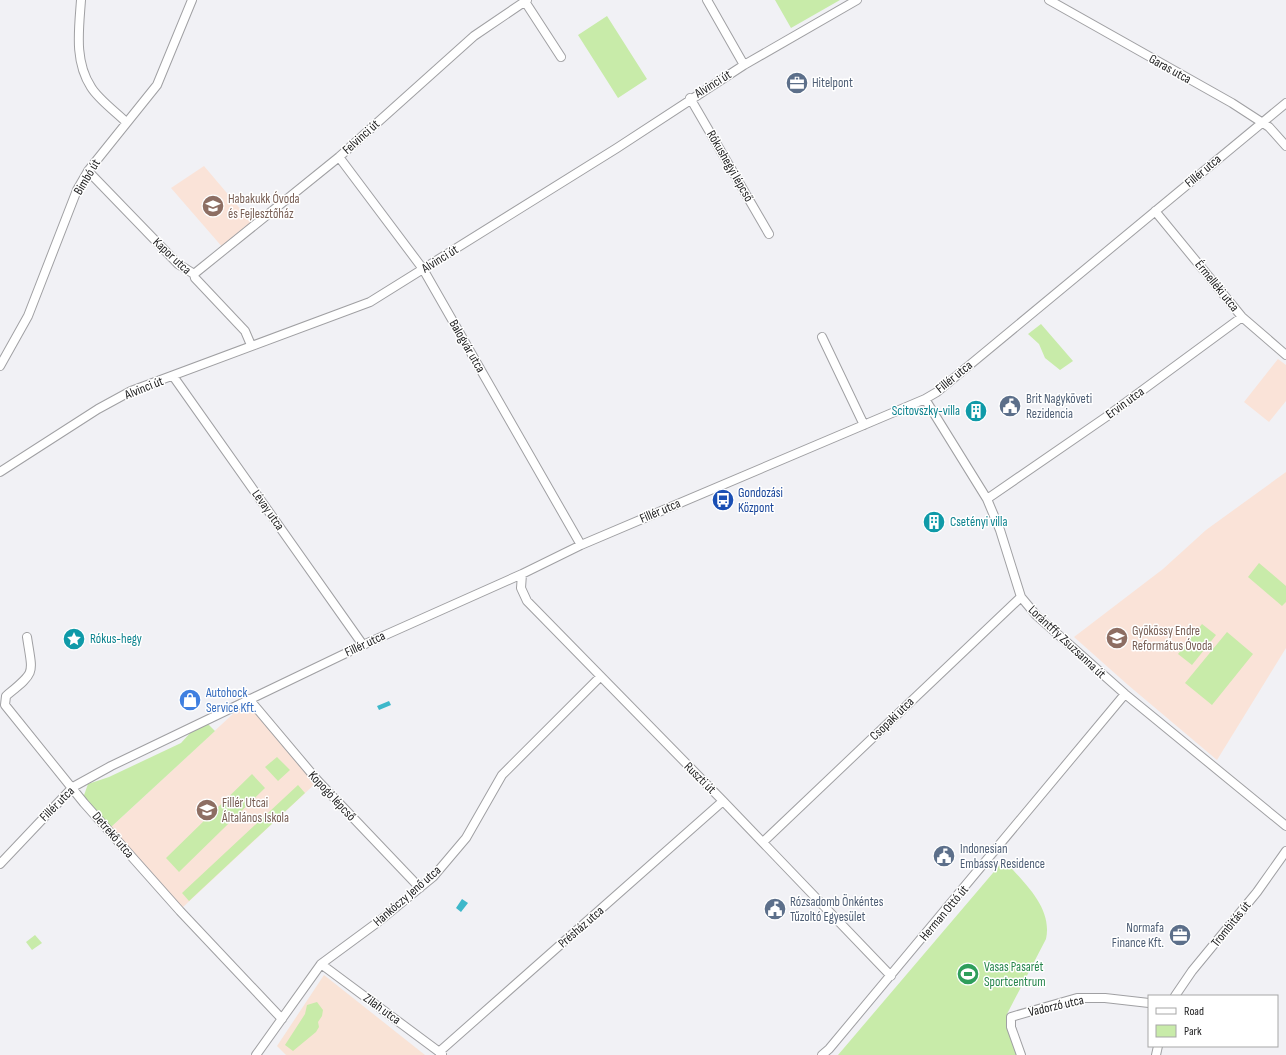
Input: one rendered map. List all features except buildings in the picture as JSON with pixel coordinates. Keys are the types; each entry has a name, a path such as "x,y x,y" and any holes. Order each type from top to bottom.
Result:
{"street":[{"path":"81,0 78,37 81,66 91,88 126,122"},
{"name":"Bimbó út","path":"0,366 28,316 77,190 88,171 157,85 192,0"},
{"path":"526,0 561,57"},
{"name":"Felvinci út","path":"194,274 338,157 474,36 526,0"},
{"path":"707,0 744,65"},
{"name":"Alvinci út","path":"0,472 98,409 131,392 251,345 370,302 617,148 690,98 856,0"},
{"name":"Garas utca","path":"1049,0 1262,122 1286,146"},
{"name":"Rókushegyi lépcső","path":"690,98 769,234"},
{"name":"Fillér utca","path":"0,864 73,787 249,699 363,645 522,574 581,545 925,399 937,392 1286,103"},
{"name":"Balogvár utca","path":"338,157 423,269 581,545"},
{"name":"Kapor utca","path":"88,171 178,264 194,274 195,278 245,331 251,345"},
{"name":"Érmelléki utca","path":"1155,211 1242,317 1286,355"},
{"name":"Ervin utca","path":"987,499 1106,417 1242,317"},
{"path":"822,337 864,425"},
{"name":"Lévay utca","path":"173,376 363,645"},
{"name":"Lorántffy Zsuzsanna út","path":"925,399 987,499 1000,530 1021,597 1036,615 1125,694 1286,826"},
{"name":"Ruszti út","path":"522,574 521,588 527,601 763,842 891,976"},
{"name":"Csopaki utca","path":"763,842 1021,597"},
{"name":"Detrekő utca","path":"27,637 32,670 29,677 6,696 5,705 73,787 84,803 180,911 282,1019"},
{"name":"Hankóczy Jenő utca","path":"256,1055 321,964 433,877 466,838 502,775 600,677"},
{"name":"Herman Ottó út","path":"822,1055 830,1049 1125,694"},
{"name":"Kopogó lépcső","path":"249,699 318,781 420,888"},
{"name":"Présház utca","path":"441,1053 723,801"},
{"name":"Trombitás út","path":"1176,995 1192,971 1256,892 1286,851"},
{"name":"Zilah utca","path":"321,964 441,1053"},
{"name":"Vadorzó utca","path":"1021,1055 1011,1027 1012,1017 1077,998 1105,998 1148,1003"}],"shaded area":[{"name":"Habakukk Óvoda és Fejlesztőház","path":"204,166 254,225 224,249 171,188"},
{"path":"1278,359 1286,365 1286,401 1269,422 1244,402"},
{"path":"1286,472 1286,648 1217,760 1074,637 1163,569 1206,530"},
{"name":"Fillér Utcai Általános Iskola","path":"249,699 318,781 182,908 110,828"},
{"path":"324,975 425,1055 286,1055 277,1046"}],"green space":[{"path":"775,0 840,0 791,28"},
{"path":"607,16 647,79 618,98 578,35"},
{"path":"1041,324 1073,361 1060,370 1045,358 1039,344 1028,334"},
{"path":"1259,563 1286,586 1286,602 1282,606 1248,577"},
{"path":"1202,624 1216,635 1192,665 1178,654"},
{"path":"1227,632 1253,654 1212,705 1185,683"},
{"path":"206,722 215,731 110,828 83,798 88,784 109,777 181,743 192,731"},
{"path":"277,757 290,770 278,781 265,767"},
{"path":"252,774 265,788 179,872 166,858"},
{"path":"298,785 305,793 189,901 182,893"},
{"name":"Vasas Pasarét Sportcentrum","path":"1004,860 1035,896 1045,916 1047,927 1046,939 1007,1014 1007,1030 1011,1033 1018,1055 838,1055"},
{"path":"35,935 42,943 32,950 26,942"},
{"path":"317,1002 323,1010 322,1016 318,1022 319,1027 316,1032 293,1051 285,1045 305,1014 307,1005"}],"water":[{"path":"389,701 391,705 379,710 377,706"},
{"path":"462,899 468,903 461,912 456,908"}],"place":[{"name":"Hitelpont","path":"797,83"},
{"name":"Habakukk Óvoda és Fejlesztőház","path":"213,206"},
{"name":"Brit Nagyköveti Rezidencia","path":"1010,406"},
{"name":"Scitovszky-villa","path":"976,411"},
{"name":"Gondozási Központ","path":"723,500"},
{"name":"Csetényi villa","path":"934,522"},
{"name":"Gyökössy Endre Református Óvoda","path":"1117,638"},
{"name":"Rókus-hegy","path":"74,639"},
{"name":"Autohock Service Kft.","path":"190,700"},
{"name":"Fillér Utcai Általános Iskola","path":"207,810"},
{"name":"Indonesian Embassy Residence","path":"944,856"},
{"name":"Rózsadomb Önkéntes Tűzoltó Egyesület","path":"775,909"},
{"name":"Normafa Finance Kft.","path":"1180,935"},
{"name":"Vasas Pasarét Sportcentrum","path":"968,974"}]}
